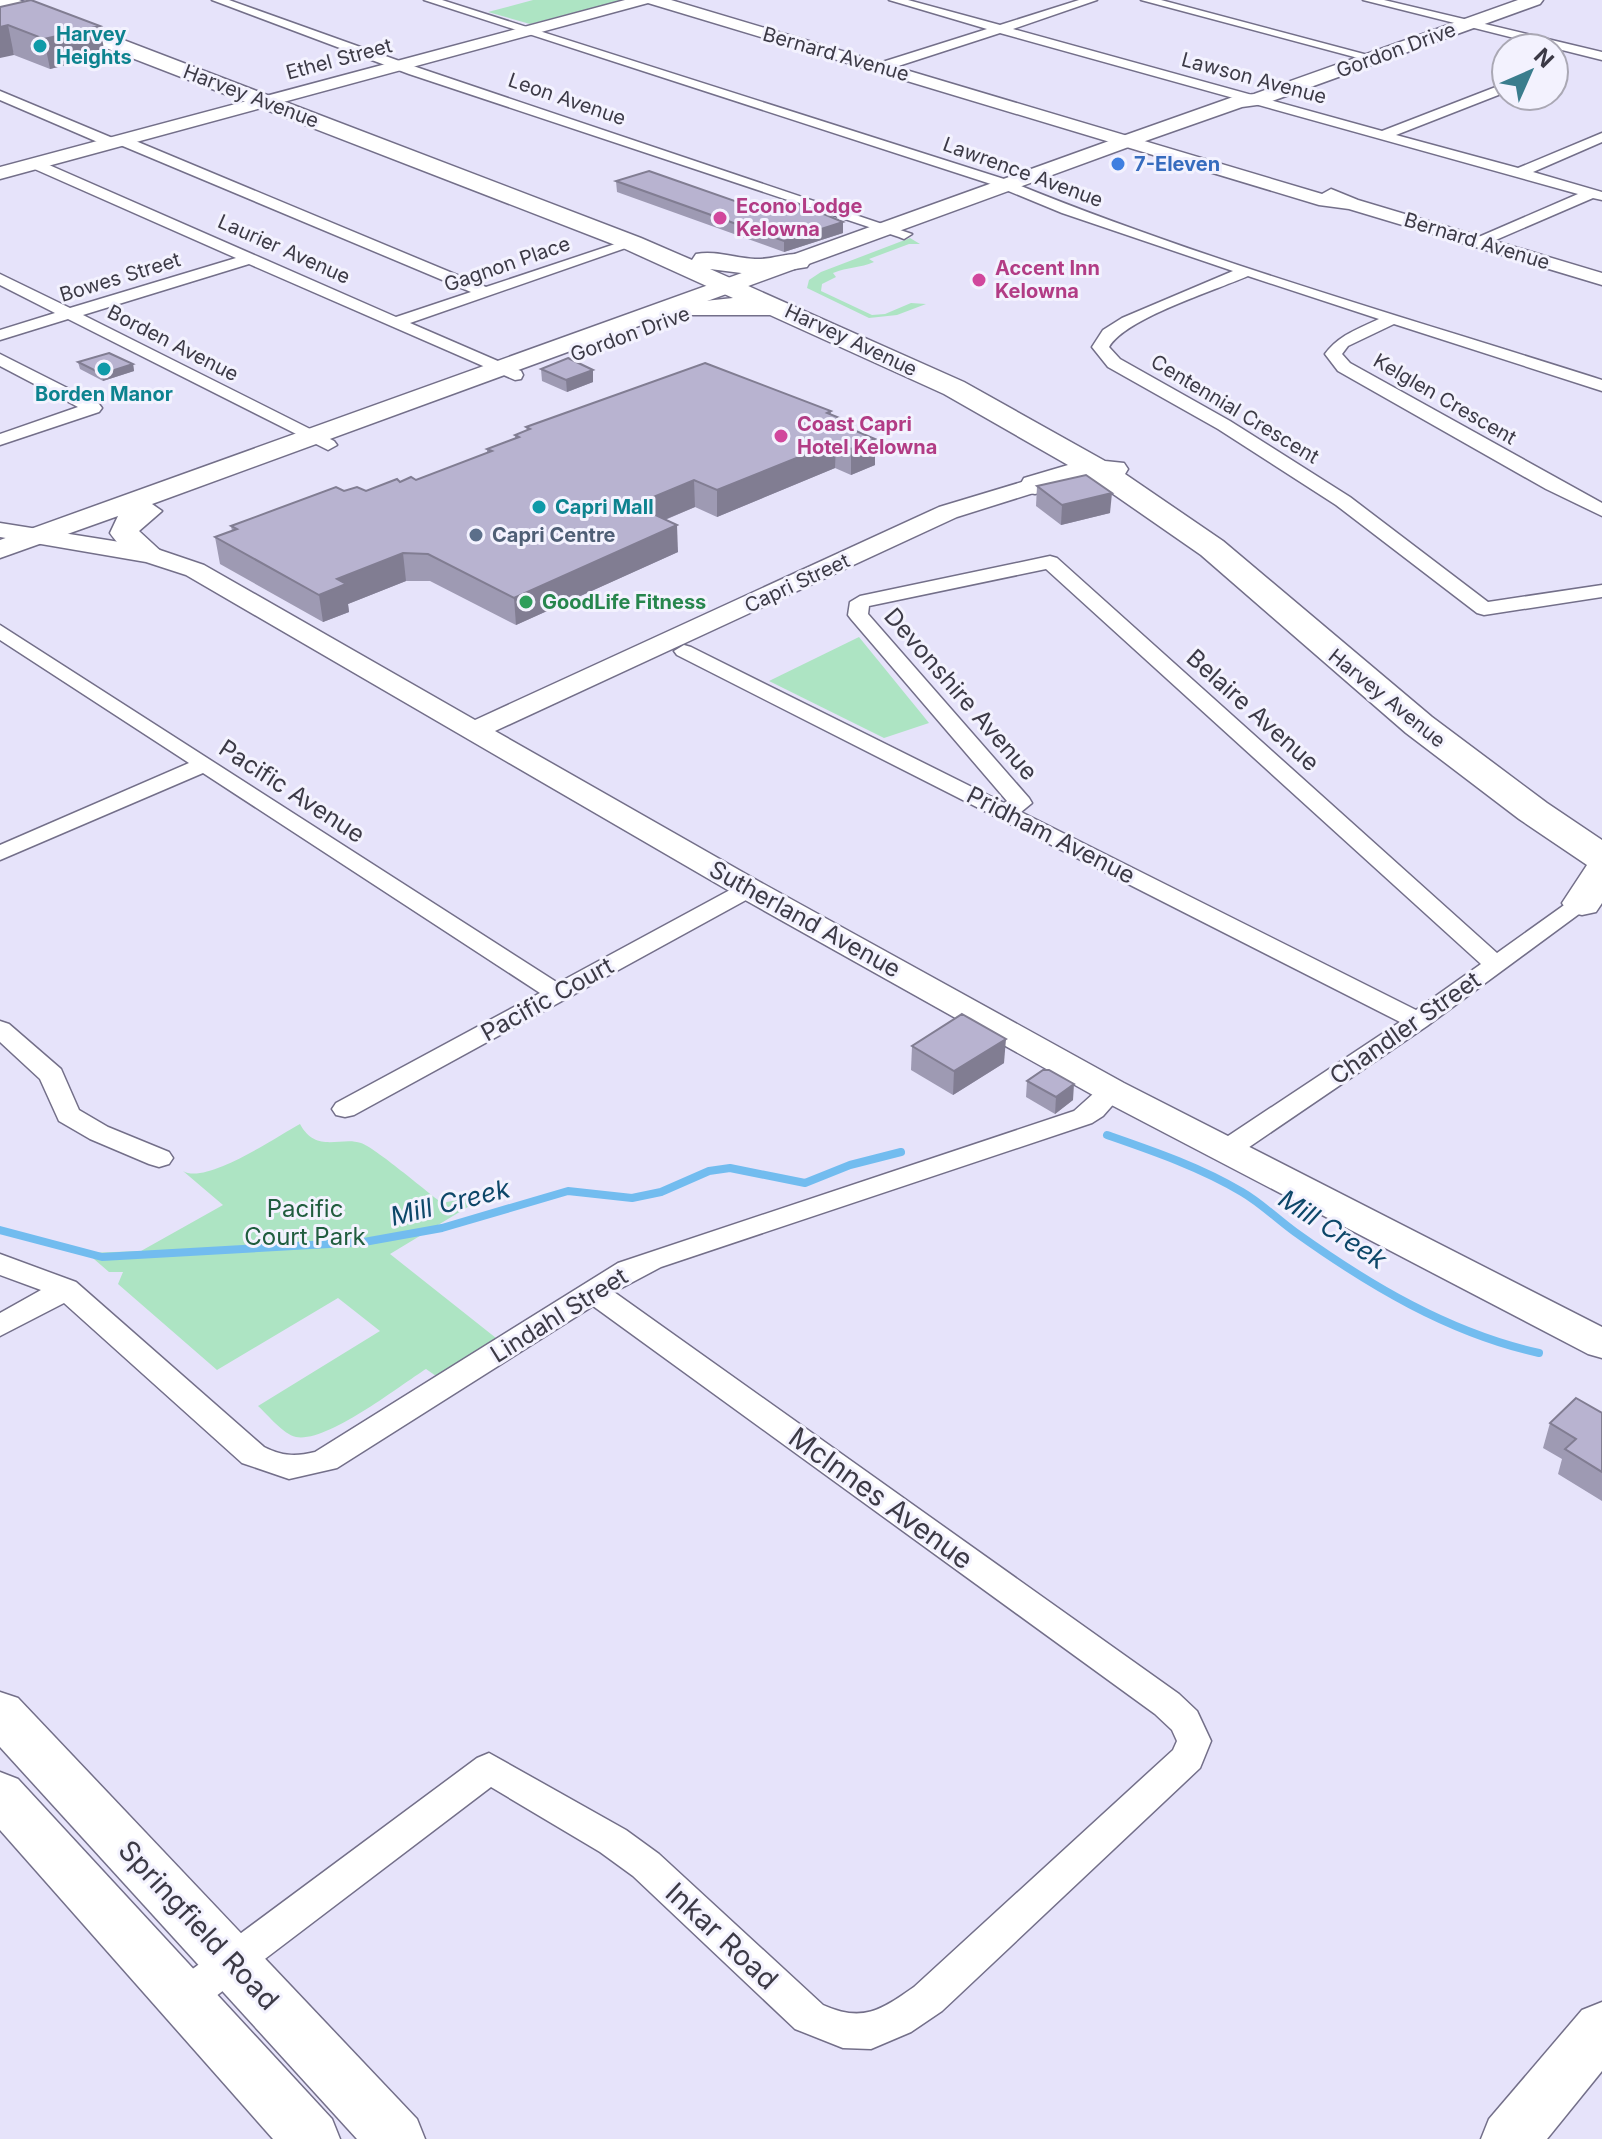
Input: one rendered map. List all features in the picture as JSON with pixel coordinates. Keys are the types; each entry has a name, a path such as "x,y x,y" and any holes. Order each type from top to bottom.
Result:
{"highway":[{"name":"Harvey Avenue","path":"1,0 567,202 747,285 805,288 1028,408 1138,486 1273,573 1479,745 1602,829"},
{"name":"Harvey Avenue","path":"30,0 632,243 694,262"},
{"path":"694,262 757,267 805,288 758,306 689,306 698,288 694,262"},
{"name":"Harvey Avenue","path":"805,288 954,388 1097,469 1138,486 1419,725 1533,811 1602,857"},
{"path":"1035,485 1056,466 1053,443"},
{"path":"1035,485 1097,469"},
{"path":"1035,485 1138,486"}],"main road":[{"name":"Gordon Drive","path":"0,550 320,441 747,285 805,288 896,232 1141,142 1253,106 1257,100 1534,0"},
{"name":"Gordon Drive","path":"0,565 148,511 320,441"},
{"path":"148,511 128,522 124,533 151,555"},
{"name":"Springfield Road","path":"0,1713 396,2139"},
{"path":"0,1794 311,2139"},
{"path":"1510,2139 1602,2028"}],"street":[{"name":"Leon Avenue","path":"218,0 401,66 896,232"},
{"name":"Lawrence Avenue","path":"430,0 1014,188 1067,210 1247,271 1602,386"},
{"name":"Ethel Street","path":"0,173 643,0"},
{"name":"Bernard Avenue","path":"654,0 1141,142 1326,201 1351,204 1602,279"},
{"name":"Lawson Avenue","path":"895,0 1597,194"},
{"path":"881,67 1091,0"},
{"path":"1147,0 1373,58"},
{"path":"1369,0 1602,56"},
{"path":"1383,135 1490,93"},
{"path":"0,95 484,292"},
{"path":"1519,173 1602,137"},
{"name":"Laurier Avenue","path":"35,164 508,372"},
{"path":"1479,242 1597,194"},
{"name":"Gagnon Place","path":"394,323 632,243"},
{"name":"Bowes Street","path":"0,335 252,258"},
{"name":"Centennial Crescent","path":"1247,271 1128,321 1109,333 1100,347 1114,363 1224,425 1343,501 1484,609 1602,591"},
{"name":"Borden Avenue","path":"0,279 320,441"},
{"name":"Kelglen Crescent","path":"1394,318 1342,343 1333,354 1344,367 1602,510"},
{"path":"0,359 93,408 0,440"},
{"name":"Capri Street","path":"475,730 948,512 1035,485"},
{"name":"Sutherland Avenue","path":"0,530 151,555 195,570 749,889 1112,1091 1602,1344"},
{"name":"Belaire Avenue","path":"951,582 1050,562 1496,965"},
{"name":"Devonshire Avenue","path":"951,582 860,602 858,615 1021,803 1006,811"},
{"name":"Pacific Avenue","path":"0,631 557,993"},
{"name":"Pridham Avenue","path":"684,651 1418,1021"},
{"path":"1,853 203,765"},
{"name":"Pacific Court","path":"345,1109 749,889"},
{"name":"Chandler Street","path":"1226,1150 1418,1021 1595,891"},
{"path":"0,1029 52,1075 68,1115 99,1133 159,1158"},
{"name":"Lindahl Street","path":"66,1289 253,1455 277,1468 300,1469 326,1460 628,1270 1083,1117 1112,1091"},
{"path":"0,1264 66,1289"},
{"path":"0,1326 66,1289"},
{"name":"McInnes Avenue","path":"595,1293 1167,1704"},
{"name":"Inkar Road","path":"185,1997 489,1768 602,1834 646,1865 809,2017 834,2030 861,2035 886,2027 928,1999 1188,1758 1194,1741 1185,1721 1167,1704"}],"green space":[{"path":"533,0 622,0 530,24 488,12"},
{"path":"910,238 920,244 909,244 869,259 874,262 833,273 836,277 822,284 821,291 872,315 885,314 911,303 926,304 897,315 869,318 807,288 809,280 821,272"},
{"path":"859,637 929,723 884,738 769,681"},
{"name":"Pacific Court Park","path":"300,1124 313,1139 353,1141 368,1146 442,1203 491,1193 390,1254 496,1338 436,1376 426,1369 344,1423 309,1436 296,1437 281,1428 258,1406 380,1331 338,1298 217,1370 118,1284 123,1272 109,1272 87,1253 141,1251 223,1205 183,1171 194,1174 224,1166"}],"building":[{"path":"31,0 100,26 44,39 8,25 0,27 0,7"},
{"path":"649,171 769,213 797,203 843,222 784,241 616,181"},
{"path":"109,353 133,364 102,374 78,362"},
{"path":"568,358 593,370 566,380 541,369"},
{"name":"Capri Mall","path":"705,363 831,411 827,413 842,419 839,421 848,425 844,426 875,439 851,449 836,442 717,490 694,480 634,505 677,525 514,598 428,554 403,553 337,579 346,584 319,595 215,537 237,529 231,526 336,487 344,491 357,487 366,491 397,479 400,482 411,477 416,480 492,451 487,449 519,437 515,435 530,429 526,427"},
{"path":"1086,475 1112,493 1062,505 1037,486"},
{"path":"962,1014 1006,1039 954,1071 912,1046"},
{"path":"1043,1070 1049,1070 1074,1084 1056,1097 1027,1081"},
{"path":"1576,1398 1602,1413 1602,1472 1565,1449 1576,1439 1550,1423"}],"waterway":[{"name":"Mill Creek","path":"1107,1135 1176,1160 1226,1183 1256,1201 1323,1252 1411,1305 1473,1333 1539,1353"},
{"name":"Mill Creek","path":"0,1230 102,1257 364,1242 442,1228 568,1191 632,1198 661,1192 709,1171 730,1168 805,1183 850,1165 901,1152"}],"place":[{"name":"Harvey Heights","path":"40,46"},
{"name":"7-Eleven","path":"1118,164"},
{"name":"Econo Lodge Kelowna","path":"720,218"},
{"name":"Accent Inn Kelowna","path":"979,280"},
{"name":"Borden Manor","path":"104,369"},
{"name":"Coast Capri Hotel Kelowna","path":"781,436"},
{"name":"Capri Mall","path":"539,507"},
{"name":"Capri Centre","path":"476,535"},
{"name":"GoodLife Fitness","path":"526,602"}]}
